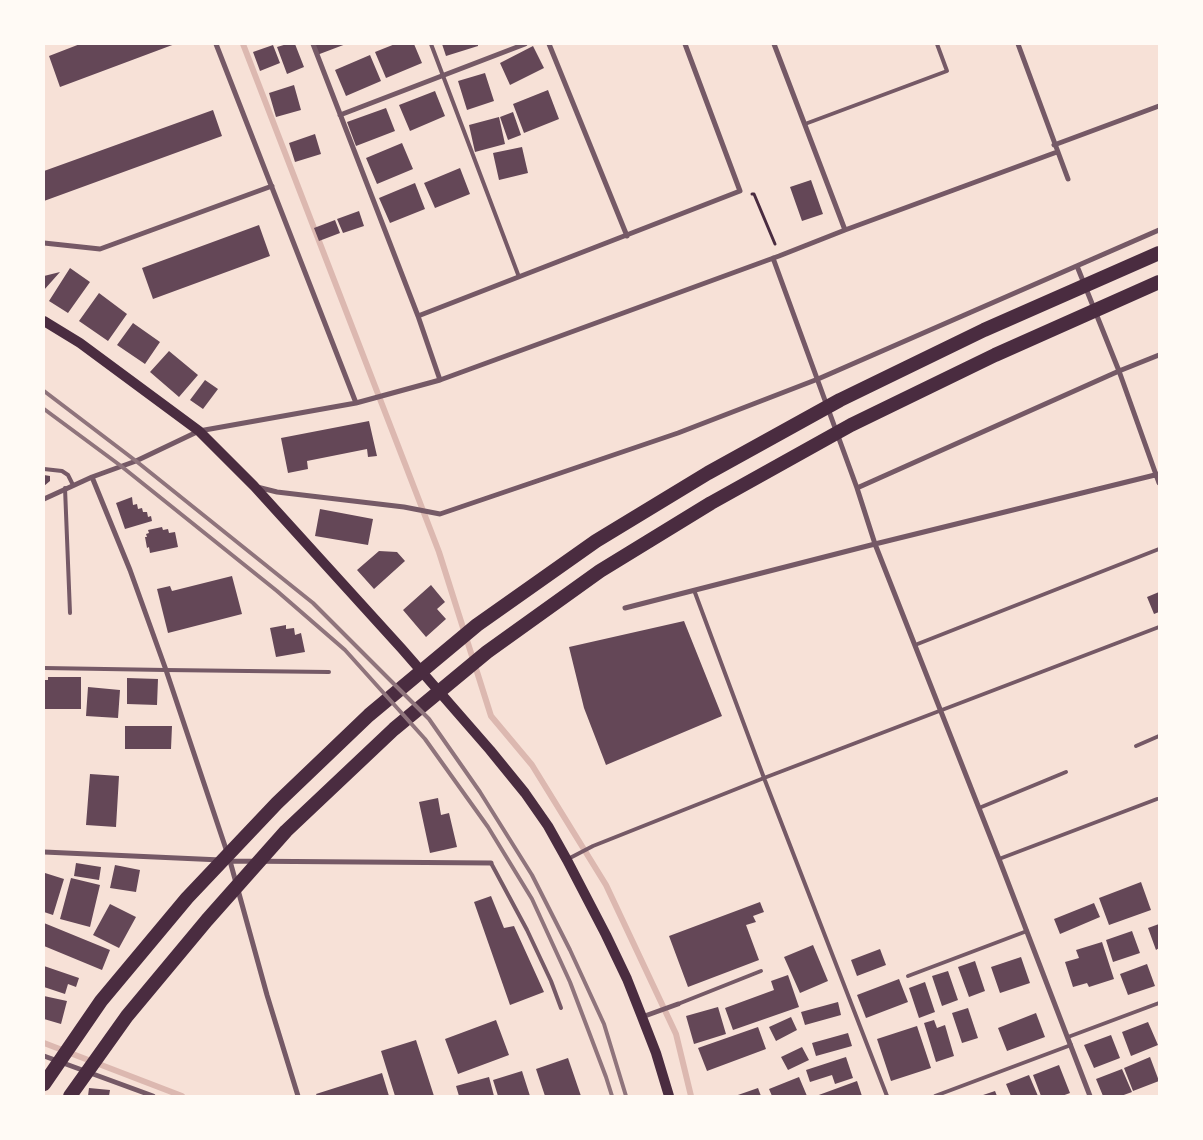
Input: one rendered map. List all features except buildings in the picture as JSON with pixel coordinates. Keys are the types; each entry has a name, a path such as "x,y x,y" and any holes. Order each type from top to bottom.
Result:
{"highway":[{"path":"44,1084 101,1001 187,898 277,803 369,715 477,625 596,541 708,473 840,400 984,330 1159,253"},
{"path":"70,1096 126,1016 206,920 286,831 394,729 487,652 600,570 711,502 851,425 995,355 1159,282"}],"main road":[{"path":"44,321 80,343 199,431 254,486 402,649 525,793 548,826 567,860 627,979 656,1053 669,1096"}],"street":[{"path":"216,44 356,403"},
{"path":"312,44 418,316 440,380"},
{"path":"340,115 525,44"},
{"path":"549,44 627,236"},
{"path":"418,316 740,191 684,44"},
{"path":"774,44 845,230"},
{"path":"1018,44 1068,179"},
{"path":"1054,145 1159,106"},
{"path":"44,499 92,476 136,461 199,431 356,403 440,380 1057,152"},
{"path":"44,243 100,249 272,186"},
{"path":"254,486 277,492 404,507 440,514 678,433 818,379 1159,230"},
{"path":"773,258 858,488 876,544 1090,1096"},
{"path":"1077,266 1158,474 1159,483"},
{"path":"858,488 1119,371 1159,355"},
{"path":"625,608 1158,474"},
{"path":"92,476 130,570 166,670 230,861 267,995 298,1096"},
{"path":"44,852 230,861 492,863"},
{"path":"642,1017 678,1004"},
{"path":"44,1056 152,1096"}],"lane":[{"path":"431,44 519,277"},
{"path":"805,124 947,71 936,44"},
{"path":"44,468 62,470 68,475 73,485"},
{"path":"65,488 70,613"},
{"path":"915,645 1159,549"},
{"path":"694,590 764,778 887,1096"},
{"path":"567,860 594,846 764,778 1159,627"},
{"path":"44,668 329,672"},
{"path":"1136,746 1159,736"},
{"path":"979,808 1066,772"},
{"path":"999,859 1157,799"},
{"path":"492,863 527,930 551,981 561,1008"},
{"path":"908,976 1027,932"},
{"path":"678,1004 761,971"},
{"path":"1068,1037 1159,1002"},
{"path":"935,1096 1071,1045"}],"path":[{"path":"740,191 745,195 754,194 779,256"}],"waterway":[{"path":"243,44 439,552 491,716 532,765 606,885 676,1034 691,1096"},
{"path":"44,1043 182,1096"}],"railway":[{"path":"44,391 136,461 313,603 429,719 480,792 532,875 570,950 604,1024 626,1096"},
{"path":"44,409 121,466 277,591 345,650 425,739 488,827 532,899 570,982 612,1096"}]}
